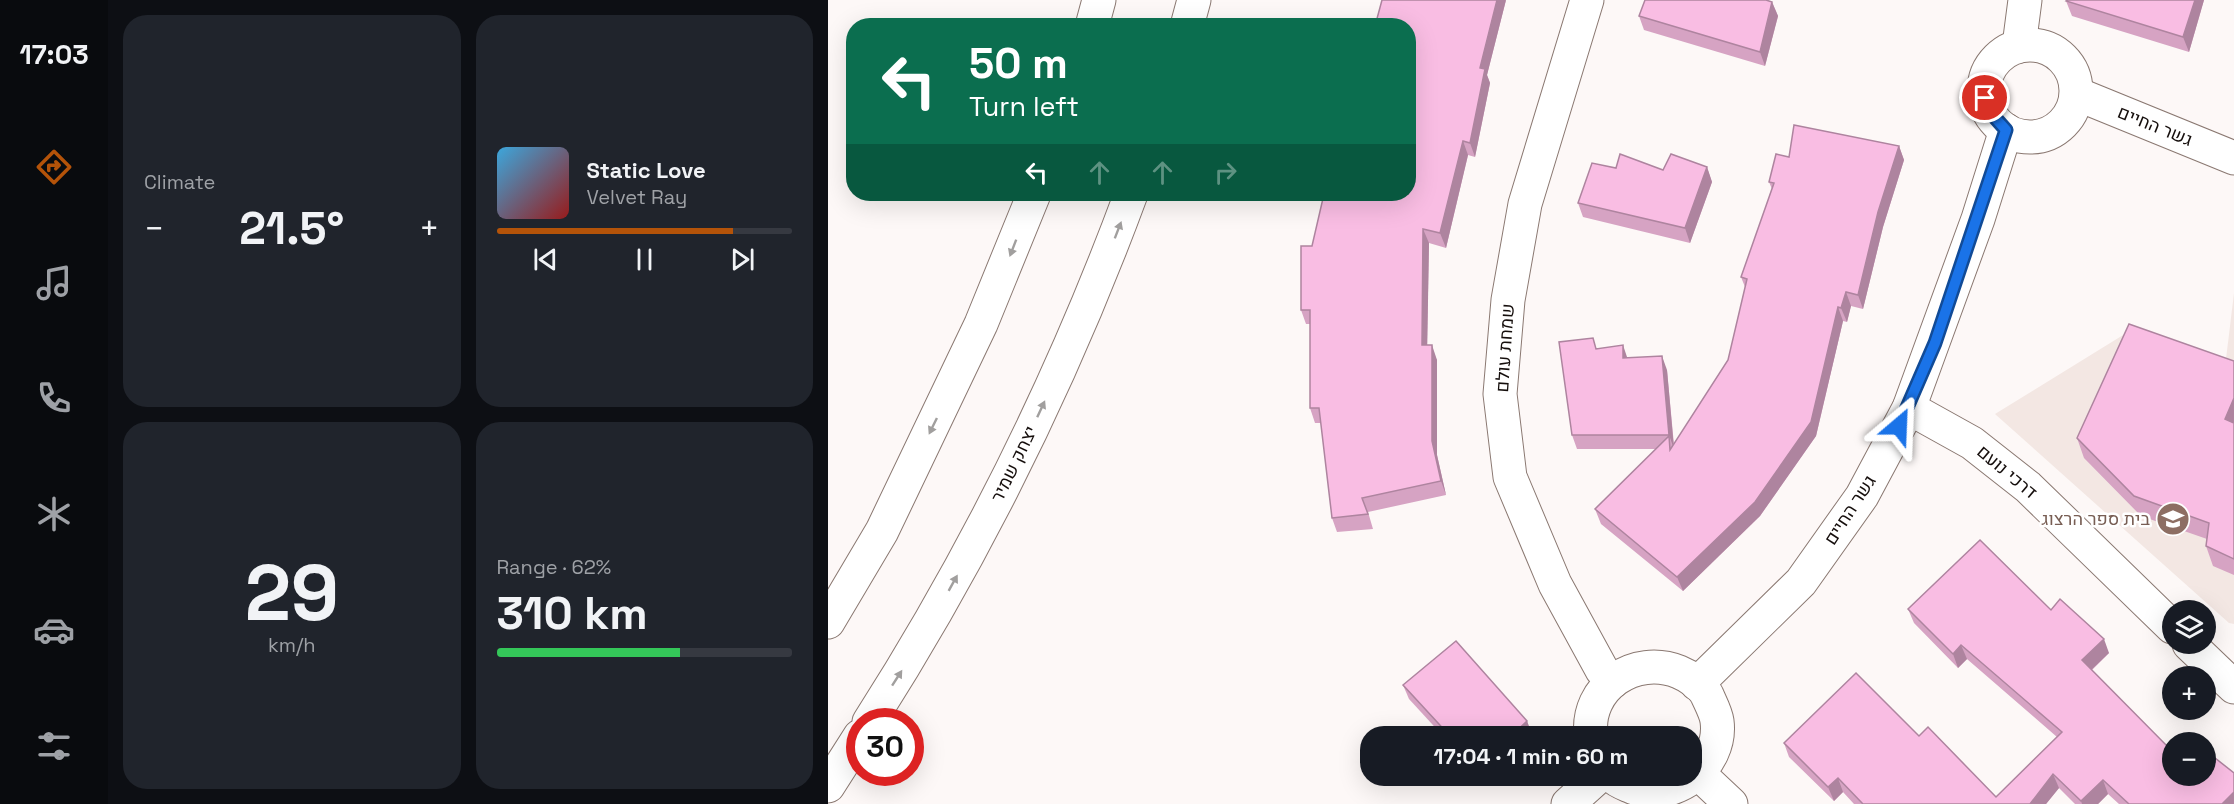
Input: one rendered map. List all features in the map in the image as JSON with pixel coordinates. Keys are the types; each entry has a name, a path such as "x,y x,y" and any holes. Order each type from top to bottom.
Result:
{"street":[{"path":"1094,18 1099,0"},
{"path":"1189,18 1194,0"},
{"name":"שמחת עולם","path":"1587,0 1525,204 1508,300 1500,394 1510,477 1555,585 1602,670 1612,682"},
{"path":"2019,46 2025,0"},
{"path":"2019,46 2046,47 2056,52 2073,73 2076,94 2071,113 2062,125 2046,135 2025,137 2006,130 1990,112 1985,98 1985,82 1993,64 2009,50 2019,46"},
{"name":"גשר החיים","path":"2076,94 2234,158"},
{"name":"גשר החיים","path":"1697,684 1801,582 1862,496 1909,408 1978,219 2006,130"},
{"path":"828,622 882,531 981,324 1031,201"},
{"name":"יצחק שמיר","path":"878,708 925,634 996,501 1064,360 1128,201"},
{"name":"דרכי נועם","path":"1909,408 1972,443 2028,487 2162,617"},
{"path":"2199,654 2234,687"},
{"path":"1590,726 1598,699 1612,682 1642,666 1666,666 1688,676 1706,692 1717,721 1713,752 1702,767"},
{"path":"828,786 846,758"},
{"path":"1702,777 1731,804"},
{"path":"1568,804 1588,786"},
{"path":"1630,786 1642,791 1674,789 1678,786"}],"shaded area":[{"name":"בית ספר הרצוג","path":"2234,293 2234,624 2229,623 2216,611 2216,600 2203,600 1995,414 2128,332 2226,359"}],"building":[{"path":"1382,0 1497,0 1480,68 1485,69 1470,143 1463,141 1440,233 1423,229 1422,345 1432,345 1432,441 1441,481 1362,498 1368,514 1332,518 1319,408 1310,408 1310,310 1301,310 1301,246 1312,246 1322,201 1416,201 1416,18 1377,18"},
{"path":"1645,0 1766,0 1772,2 1760,52 1639,16"},
{"path":"2067,0 2195,0 2183,37"},
{"path":"1794,125 1899,146 1878,212 1858,295 1846,292 1841,308 1838,307 1811,422 1755,502 1677,577 1595,509 1669,436 1670,450 1728,360 1747,279 1741,277 1774,183 1769,182 1776,154 1789,157"},
{"path":"1620,154 1663,170 1671,154 1707,167 1685,228 1578,203 1592,163 1616,168"},
{"path":"2129,324 2234,361 2234,398 2225,419 2234,423 2234,559 2206,546 2209,523 2134,496 2077,438"},
{"path":"1593,338 1596,349 1623,345 1623,358 1662,356 1669,435 1572,435 1559,342"},
{"path":"1980,540 2051,610 2060,599 2104,639 2082,660 2162,741 2162,786 2216,786 2216,759 2234,773 2234,792 2222,804 2129,804 2103,780 2081,801 2053,774 2030,804 1863,804 1838,778 1828,787 1784,743 1856,673 1919,736 1928,727 1996,797 2062,732 1961,645 1953,654 1908,609"},
{"path":"1456,641 1527,721 1522,726 1441,726 1403,685"}],"place":[{"name":"בית ספר הרצוג","path":"2173,519"}],"route":[{"path":"1899,426 1909,408 1935,343 2006,130 2000,126 1990,112 1985,98"}]}
